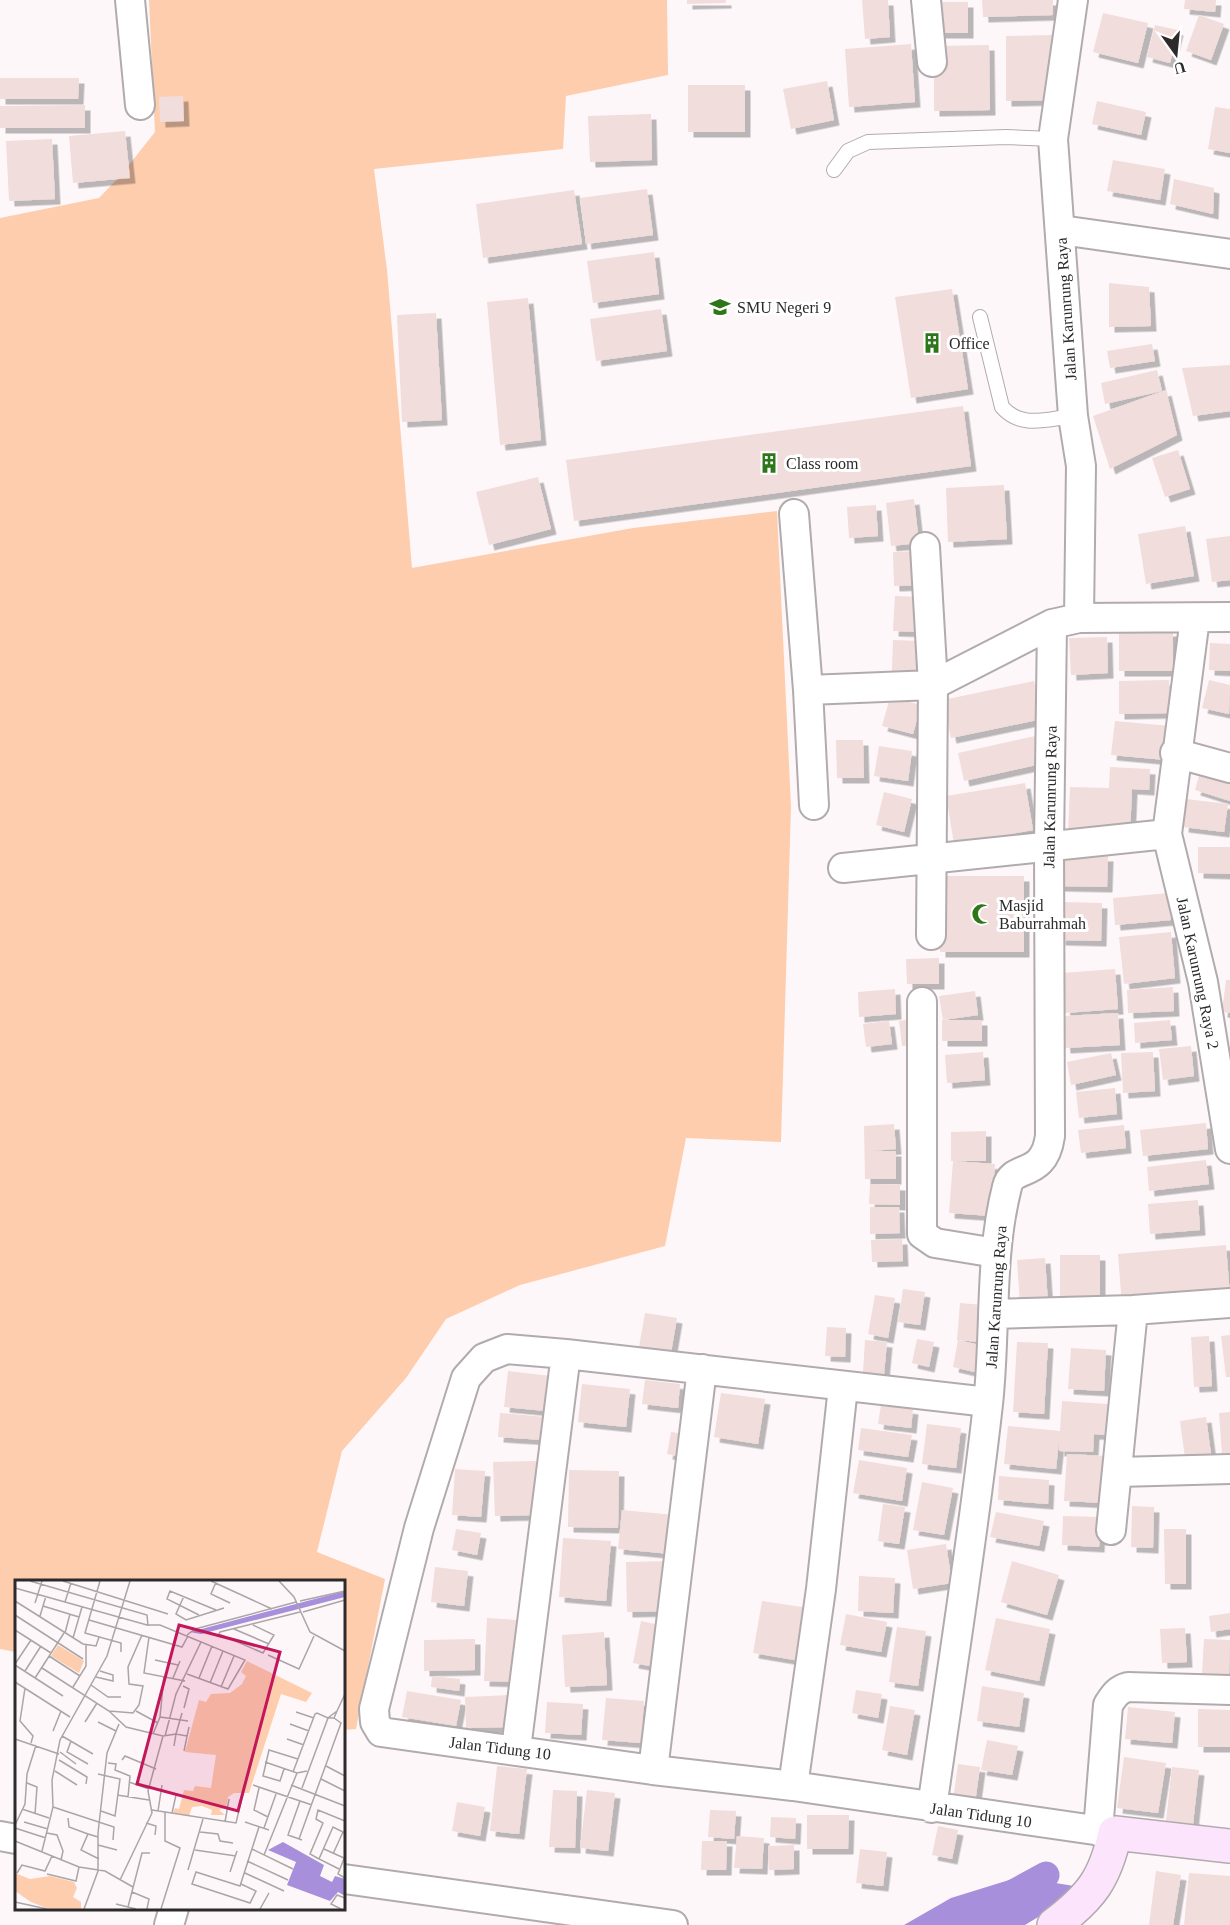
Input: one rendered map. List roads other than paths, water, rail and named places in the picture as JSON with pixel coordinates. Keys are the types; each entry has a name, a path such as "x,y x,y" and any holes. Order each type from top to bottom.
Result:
{"street":[{"path":"130,0 140,105"},
{"path":"926,0 932,62"},
{"name":"Jalan Karunrung Raya","path":"932,1808 988,1402 996,1253 1007,1184 1020,1172 1040,1163 1048,1153 1050,1136 1049,845 1066,621 1081,466 1073,416 1053,140 1073,0"},
{"path":"1061,230 1230,254"},
{"path":"794,514 808,690 814,804"},
{"path":"925,547 933,686 931,935"},
{"path":"808,690 933,686 1066,621 1230,617"},
{"name":"Jalan Karunrung Raya 2","path":"1195,618 1175,753 1167,834 1203,982 1230,1149"},
{"path":"1175,753 1230,768"},
{"path":"843,868 1167,834"},
{"path":"922,1002 922,1234 935,1243 996,1253"},
{"path":"994,1314 1133,1310 1230,1303"},
{"path":"1111,1530 1133,1310"},
{"name":"Jalan Tidung 10","path":"988,1402 566,1354 507,1349 484,1358 466,1378 419,1528 374,1709 375,1722 381,1732 516,1749 653,1770 793,1786 1106,1832 1230,1846"},
{"path":"516,1749 566,1354"},
{"path":"653,1770 702,1369"},
{"path":"793,1786 821,1589 843,1387"},
{"path":"1118,1472 1230,1469"},
{"path":"1054,1925 1085,1900 1102,1877 1106,1832 1108,1705 1114,1695 1119,1689 1128,1687 1230,1690"},
{"path":"0,1836 15,1839"},
{"path":"345,1879 673,1925"},
{"path":"169,1925 173,1910"}],"lane":[{"path":"834,170 849,151 868,142 1006,137 1053,140"},
{"path":"980,318 1002,407 1011,418 1024,421 1073,416"}],"waterway":[{"path":"955,1925 1046,1875"}],"place":[{"name":"SMU Negeri 9","path":"720,307"},
{"name":"Office","path":"932,343"},
{"name":"Class room","path":"769,463"},
{"name":"Masjid Baburrahmah","path":"982,914"}]}
